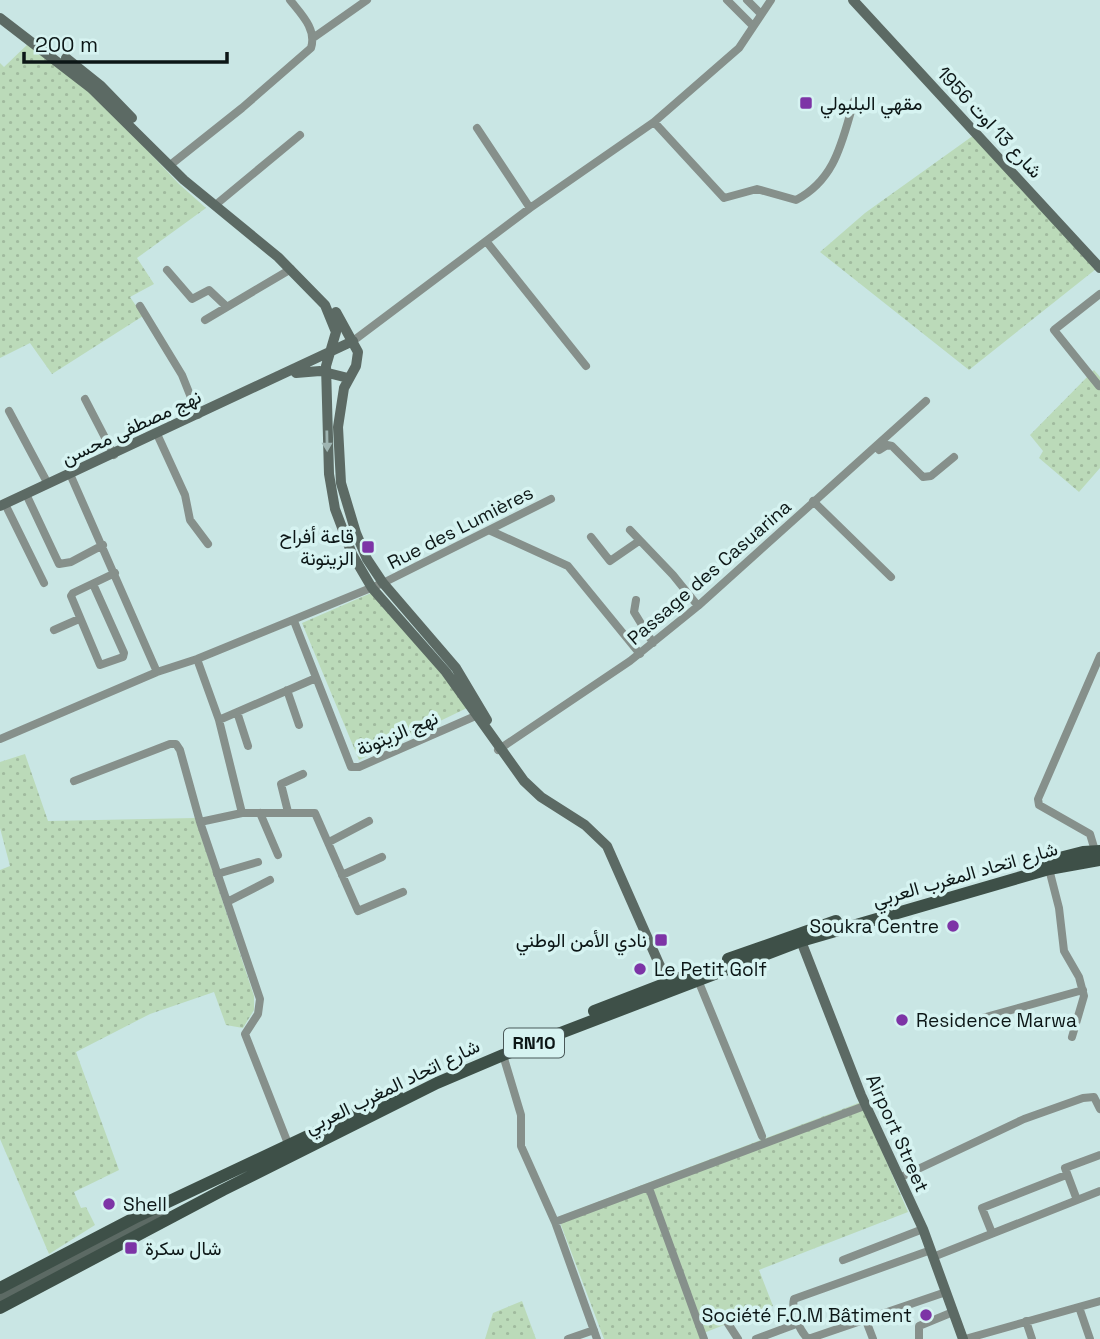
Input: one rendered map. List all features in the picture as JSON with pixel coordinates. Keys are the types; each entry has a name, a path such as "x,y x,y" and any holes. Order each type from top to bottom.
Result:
{"main road":[{"name":"شارع 13 اوت 1956","path":"853,0 1100,268"},
{"path":"0,10 93,79 172,164 264,236 329,302 353,341 358,358 348,378 338,428 341,483 378,586"},
{"path":"0,18 91,89 291,269 325,305 336,332 327,359 330,486 352,554 378,586 456,668 502,752 533,790 585,825 607,846 660,966 675,985"},
{"name":"نهج مصطفى محسن","path":"3,505 353,341"},
{"name":"نهج مصطفى محسن","path":"276,379 305,370 348,378"},
{"name":"شارع اتحاد المغرب العربي","path":"675,985 801,941 1098,855"},
{"name":"شارع اتحاد المغرب العربي","path":"0,1288 138,1216 500,1047 675,985 798,933 1063,856 1098,855"},
{"name":"Airport Street","path":"801,941 867,1105 923,1229 964,1339"},
{"path":"660,966 661,990"},
{"name":"شارع اتحاد المغرب العربي","path":"0,1308 223,1190 437,1083 661,990"},
{"path":"0,1297 219,1180"}],"street":[{"path":"172,164 311,48 313,38 306,20 290,0"},
{"path":"313,38 367,0"},
{"path":"727,0 753,26"},
{"path":"747,0 761,14"},
{"path":"353,341 530,208 654,122 739,48 771,0"},
{"path":"654,122 724,198 757,189 796,200 826,177 844,140 854,101"},
{"path":"477,128 530,208"},
{"path":"219,202 300,135"},
{"path":"486,241 586,366"},
{"path":"205,320 291,269"},
{"path":"167,270 192,299 209,290 227,307"},
{"path":"1099,386 1054,330 1100,294"},
{"path":"140,306 182,375 198,415"},
{"path":"85,399 114,455"},
{"name":"Passage des Casuarina","path":"502,752 640,654 698,606 926,401"},
{"path":"9,411 48,484"},
{"path":"157,434 185,495 190,520 208,544"},
{"path":"891,577 814,502 884,446 892,446 923,477 930,476 954,457"},
{"path":"70,474 157,672"},
{"path":"26,494 59,564 71,562 103,545"},
{"name":"Rue des Lumières","path":"0,739 157,672 197,659 378,586 551,499"},
{"path":"3,505 44,583"},
{"path":"630,530 698,606"},
{"path":"491,531 568,565 640,654"},
{"path":"591,537 610,561 639,541"},
{"path":"93,584 123,657 100,665 71,596 93,584 115,573"},
{"path":"636,600 634,612 653,643"},
{"path":"54,630 79,619"},
{"name":"نهج الزيتونة","path":"293,621 345,755 354,768 480,714"},
{"path":"1098,855 1090,834 1046,812 1038,805 1038,799 1100,656"},
{"path":"197,659 219,720 242,813"},
{"path":"219,720 316,678"},
{"path":"287,690 299,725"},
{"path":"237,712 248,746"},
{"path":"74,781 174,743 187,766 200,822 260,999 258,1014 245,1034 289,1146"},
{"path":"288,812 281,784 303,774"},
{"path":"200,822 242,813 315,813 358,911 403,891"},
{"path":"260,813 278,855"},
{"path":"329,842 369,821"},
{"path":"342,875 382,858"},
{"path":"217,874 258,862"},
{"path":"1049,869 1059,908 1065,951 1083,990 1084,1002 1072,1037"},
{"path":"227,902 270,880"},
{"path":"698,979 762,1136"},
{"path":"968,1022 1083,990"},
{"path":"503,1055 521,1115 522,1146 555,1222 595,1335 568,1339"},
{"path":"899,1178 1024,1119 1070,1102 1094,1097 1100,1108"},
{"path":"555,1222 867,1105"},
{"path":"1077,1200 1065,1168 1100,1155"},
{"path":"992,1233 982,1208 1066,1175"},
{"path":"649,1188 704,1339"},
{"path":"946,1292 865,1318 827,1336 808,1339 792,1304 794,1298 992,1233 1100,1191"},
{"path":"843,1260 923,1229"},
{"path":"964,1339 1100,1301"},
{"path":"1079,1307 1090,1339"},
{"path":"919,1339 919,1326 953,1312"},
{"path":"865,1318 873,1339"},
{"path":"1026,1321 1032,1339"},
{"path":"727,1322 738,1339"},
{"path":"756,1339 799,1323"}],"green space":[{"path":"29,43 87,86 179,184 206,208 137,258 154,284 130,297 143,316 52,374 30,343 0,358 0,63 4,67"},
{"path":"974,135 1096,269 969,370 820,252 865,213"},
{"path":"1094,370 1100,377 1100,468 1079,492 1039,458 1043,451 1030,435"},
{"path":"371,593 435,663 467,708 359,760 302,623"},
{"path":"25,754 48,821 195,818 254,996 254,1010 243,1028 226,1025 214,992 150,1014 76,1052 119,1170 74,1192 81,1208 86,1207 95,1225 49,1254 0,1139 0,870 10,866 0,828 0,762"},
{"path":"861,1102 908,1212 759,1270 773,1306 701,1334 702,1339 604,1339 558,1217"},
{"path":"522,1301 536,1339 485,1339 493,1313"}],"place":[{"name":"مقهي البلبولي","path":"806,103"},
{"name":"قاعة أفراح الزيتونة","path":"368,547"},
{"name":"Soukra Centre","path":"953,926"},
{"name":"نادي الأمن الوطني","path":"661,940"},
{"name":"Le Petit Golf","path":"640,969"},
{"name":"Residence Marwa","path":"902,1020"},
{"name":"Shell","path":"109,1204"},
{"name":"شال سكرة","path":"131,1248"},
{"name":"Société F.O.M Bâtiment","path":"926,1315"}]}
